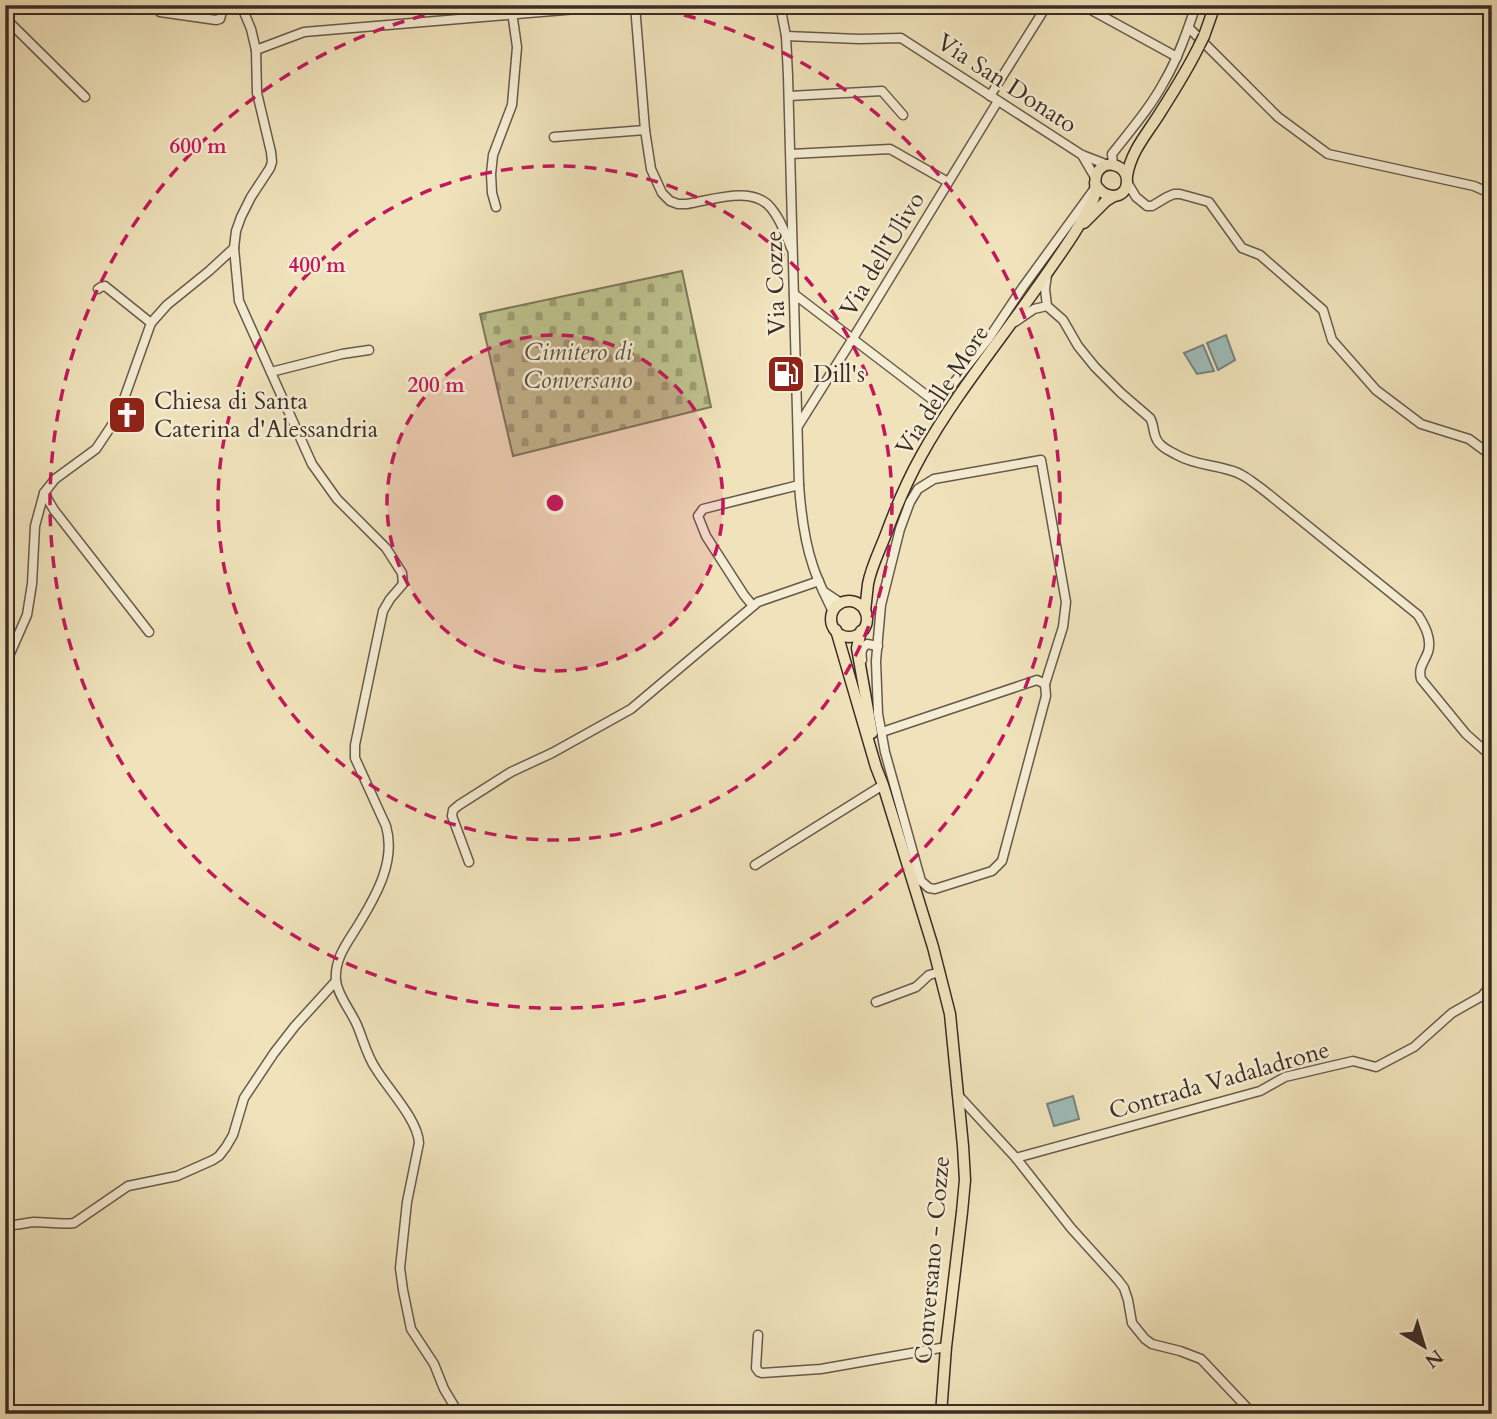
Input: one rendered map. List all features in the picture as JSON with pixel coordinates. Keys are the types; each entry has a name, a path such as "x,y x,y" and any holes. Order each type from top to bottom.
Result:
{"main road":[{"path":"1074,234 1106,201 1125,190 1129,164 1135,151 1179,83 1204,36 1215,5"},
{"path":"1074,234 1095,196 1096,175 1101,168 1113,165 1135,151"},
{"path":"1113,165 1124,170 1127,179"},
{"path":"1095,183 1102,194 1116,196"},
{"name":"Via delle More","path":"868,582 894,512 922,455 944,418 1074,234"},
{"path":"868,582 866,621 857,648 883,785"},
{"path":"868,582 833,612 831,621 883,785"},
{"path":"847,602 857,603 865,611"},
{"path":"836,630 845,636 861,631"},
{"name":"Conversano - Cozze","path":"883,785 940,972 950,1014 963,1146 965,1180 941,1414"}],"street":[{"path":"158,5 160,12 216,20 220,19 224,5"},
{"path":"241,5 256,50 257,93 272,162 251,197 236,230 233,248 239,301 317,473 342,505 386,548 404,579 383,611 355,745 355,758 389,836 386,861 377,892 340,952 336,981 374,1067 395,1094 418,1133 419,1143 407,1202 400,1268 403,1290 411,1329 434,1364 444,1389 459,1414"},
{"path":"256,50 304,32 511,10 589,8 596,5"},
{"path":"635,5 645,130 651,169 662,193 678,204 743,194 755,196 771,208 782,225 793,253"},
{"name":"Via dell'Ulivo","path":"798,426 948,182 1047,5"},
{"path":"1082,5 1177,57"},
{"path":"1113,165 1112,155 1149,106 1177,57 1196,5"},
{"name":"Via Cozze","path":"780,8 786,36 789,96 801,512 807,548 833,612"},
{"path":"496,207 492,193 493,155 512,105 517,47 511,10"},
{"path":"5,18 85,97"},
{"path":"1189,28 1278,117 1328,154 1474,186 1492,194"},
{"name":"Via San Donato","path":"786,36 901,38 1082,155 1113,165"},
{"path":"789,96 882,91 903,115"},
{"path":"554,137 645,130"},
{"path":"791,154 890,149 948,182"},
{"path":"794,294 934,408 989,338 1095,183 1082,155"},
{"path":"1127,179 1136,197 1147,206 1153,206 1174,194 1209,202 1242,248 1261,255 1323,310 1332,340 1376,390 1421,424 1469,439 1492,456"},
{"path":"1116,196 1136,197"},
{"path":"5,664 27,615 32,584 35,526 44,493 62,472 96,449 108,432 120,410 151,323 167,305 233,248"},
{"path":"1048,271 1045,289 1047,306 1063,320 1077,346 1095,367 1150,418 1153,422 1153,434 1163,447 1184,459 1240,474 1418,615 1426,627 1429,643 1419,672 1421,679 1466,734 1492,757"},
{"path":"97,289 106,286 151,323"},
{"path":"1010,325 1034,309 1047,306"},
{"path":"271,372 369,350"},
{"path":"1041,460 1066,602 1063,627 1045,684 1046,696 1002,861 992,871 935,889 929,888 921,881 885,752 878,714 878,646 881,608 900,529 918,489 934,479 1041,460"},
{"path":"753,606 706,536 698,516 703,509 799,485"},
{"path":"44,493 54,510 149,632"},
{"path":"470,862 452,816 453,810 511,772 552,753 631,709 758,602 819,581"},
{"path":"823,591 847,602"},
{"path":"867,596 881,608"},
{"path":"865,611 881,608"},
{"path":"868,713 861,652 867,645 878,646"},
{"path":"882,732 1037,680 1045,684"},
{"path":"755,865 883,785"},
{"path":"876,1002 916,987 929,975 940,972"},
{"path":"5,1225 36,1222 74,1223 128,1186 177,1176 214,1160 233,1135 244,1098 274,1053 336,981"},
{"name":"Contrada Vadaladrone","path":"1016,1158 1261,1091 1285,1077 1353,1061 1376,1067 1414,1047 1452,1013 1482,996 1492,984"},
{"path":"957,1094 1016,1158 1071,1228 1118,1280 1128,1300 1132,1324 1136,1330 1152,1344 1201,1359 1253,1414"},
{"path":"758,1335 756,1368 762,1373 821,1369 946,1348"}],"green space":[{"name":"Cimitero di Conversano","path":"682,271 711,407 513,456 480,314"}],"water":[{"path":"1226,335 1235,360 1218,370 1207,343"},
{"path":"1203,345 1214,371 1197,374 1184,353"},
{"path":"1073,1096 1079,1119 1054,1126 1047,1104"}],"place":[{"name":"Dill's","path":"786,374"},
{"name":"Chiesa di Santa Caterina d'Alessandria","path":"127,415"}]}
